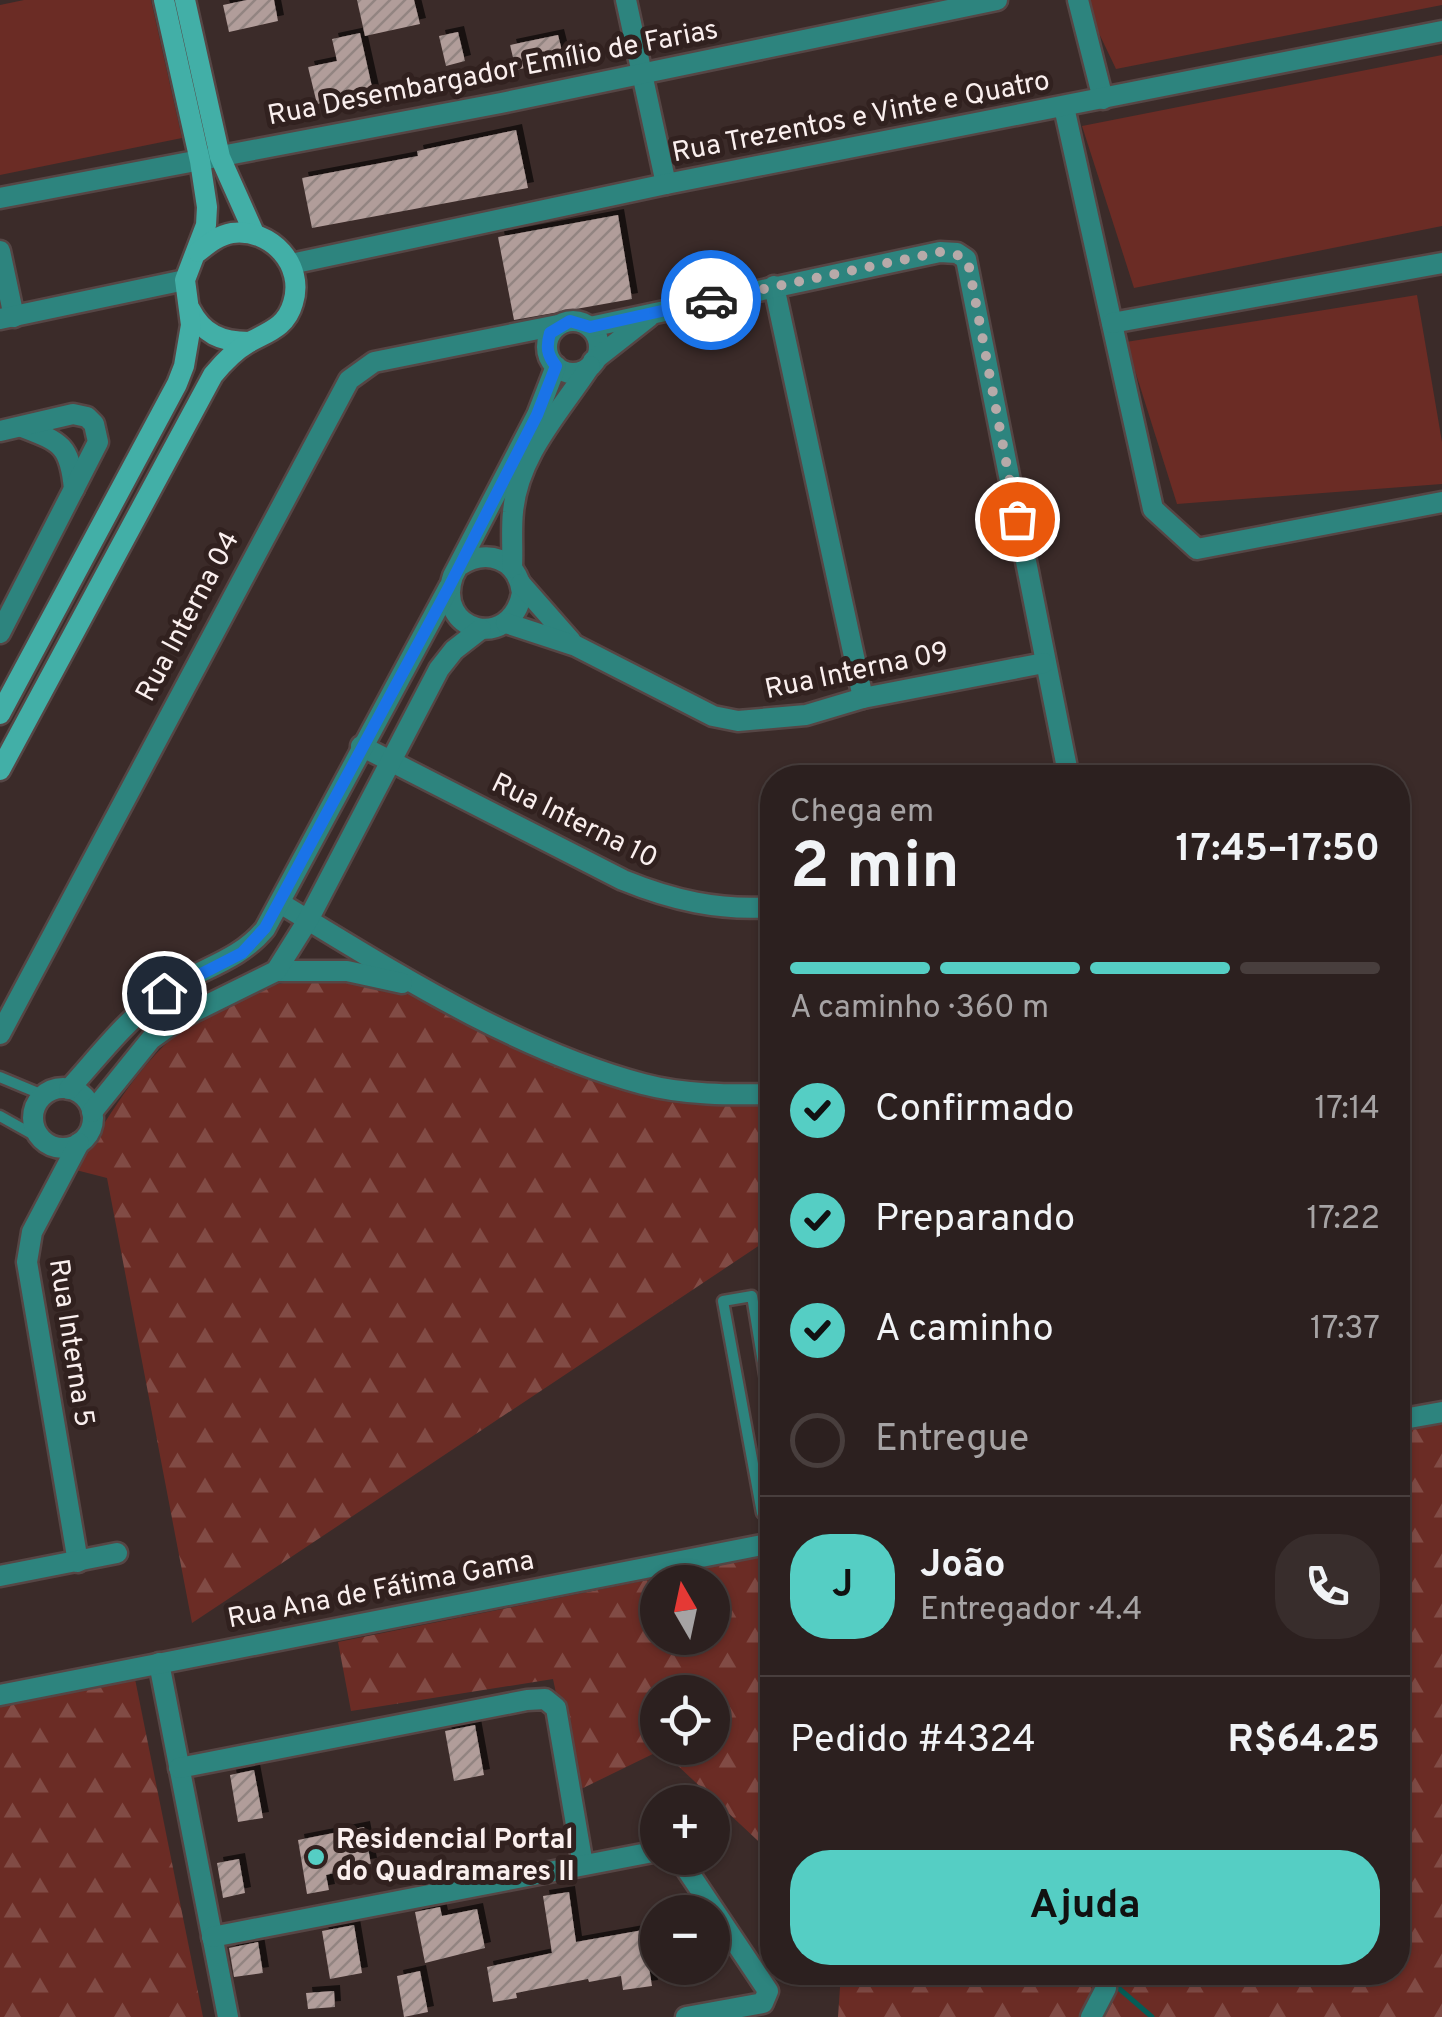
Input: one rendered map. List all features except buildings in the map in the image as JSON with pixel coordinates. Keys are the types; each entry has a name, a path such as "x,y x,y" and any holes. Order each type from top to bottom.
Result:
{"main road":[{"path":"164,0 210,159 254,233 280,250 290,264 296,284 293,304 284,322 268,336 249,342 229,342 211,335 197,322 188,305"},
{"path":"0,714 177,384 190,345 185,280 206,225 210,159 185,0"},
{"path":"198,252 213,240 254,233"},
{"path":"0,770 213,375 249,342"}],"street":[{"path":"626,0 666,184"},
{"name":"Rua Desembargador Emílio de Farias","path":"0,198 501,103 997,0"},
{"path":"1078,0 1103,99"},
{"name":"Rua Trezentos e Vinte e Quatro","path":"290,264 666,184 1442,32"},
{"path":"1064,107 1152,509 1197,549 1442,502"},
{"path":"0,251 7,318 185,280"},
{"path":"69,1089 122,1028 164,993 242,953 265,928 449,587 542,404 552,361 547,344 550,333 570,321 590,327 940,252 956,253 966,259 1066,765"},
{"path":"1112,323 1441,270"},
{"path":"774,286 863,698"},
{"path":"512,335 566,372 579,372 654,312"},
{"name":"Rua Interna 04","path":"0,1034 349,380 374,362 558,325"},
{"path":"276,971 308,920 439,669 454,650 481,629 506,623 520,604 513,510 519,483 535,445 592,364 598,347 590,327"},
{"path":"3,622 98,442 98,434 87,417 73,414 10,429"},
{"path":"10,429 51,438 64,447 72,462 74,490"},
{"path":"459,566 480,556 492,556 517,576"},
{"name":"Rua Interna 09","path":"517,576 576,646"},
{"path":"449,587 449,599 460,619 481,629"},
{"name":"Rua Interna 09","path":"506,623 576,646 713,716 738,721 806,715 863,698 1044,663"},
{"name":"Rua Interna 10","path":"361,746 623,880 695,904 760,907"},
{"path":"280,903 427,990 567,1058 645,1085 724,1096 760,1094"},
{"path":"92,1112 84,1097 60,1088 44,1095 36,1104 32,1116 34,1129 52,1146 66,1148 79,1143 90,1129 92,1112 152,1038 179,1019 276,971 347,972 427,990"},
{"name":"Rua Interna 5","path":"78,1562 27,1262 32,1232 79,1143"},
{"path":"1410,1418 1442,1412"},
{"name":"Rua Ana de Fátima Gama","path":"0,1695 760,1545"},
{"path":"0,1576 117,1552"},
{"path":"159,1663 228,2017"},
{"path":"179,1768 544,1699 556,1708 583,1865"},
{"path":"212,1936 640,1854"},
{"path":"691,1875 760,1978"},
{"path":"686,2017 763,2003 768,1996 764,1985"},
{"path":"1091,2017 1106,1988"}],"lane":[{"path":"0,1076 44,1095"},
{"path":"0,1116 41,1139"},
{"path":"760,1328 752,1296 724,1301 760,1501"}],"green space":[{"path":"24,0 151,0 182,138 0,175 0,5"},
{"path":"1083,0 1442,0 1442,5 1116,69"},
{"path":"1442,55 1442,226 1134,288 1082,126"},
{"path":"1417,295 1442,442 1442,484 1177,504 1126,342"},
{"path":"351,979 399,987 631,1086 678,1102 760,1102 760,1245 192,1623 107,1178 76,1170 137,1076 186,1026 216,1006 250,992 297,981"},
{"path":"1442,1423 1442,2017 838,2017 840,1985 1410,1985 1410,1430"},
{"path":"760,1557 760,1843 730,1815 730,1785 698,1785 677,1765 730,1765 730,1675 640,1675 640,1760 577,1791 553,1679 351,1711 338,1642 640,1581 640,1655 730,1655 730,1565 722,1565"},
{"path":"135,1679 203,2017 0,2017 0,1705"}],"waterway":[{"path":"1115,1985 1152,2017"}],"way so far":[{"path":"711,300 940,252 962,256 969,267 1017,519"}],"place":[{"name":"Residencial Portal do Quadramares II","path":"316,1857"}],"route":[{"path":"164,993 242,953 265,928 280,903 548,394 556,366 549,356 550,333 570,321 590,327 711,300"}]}
